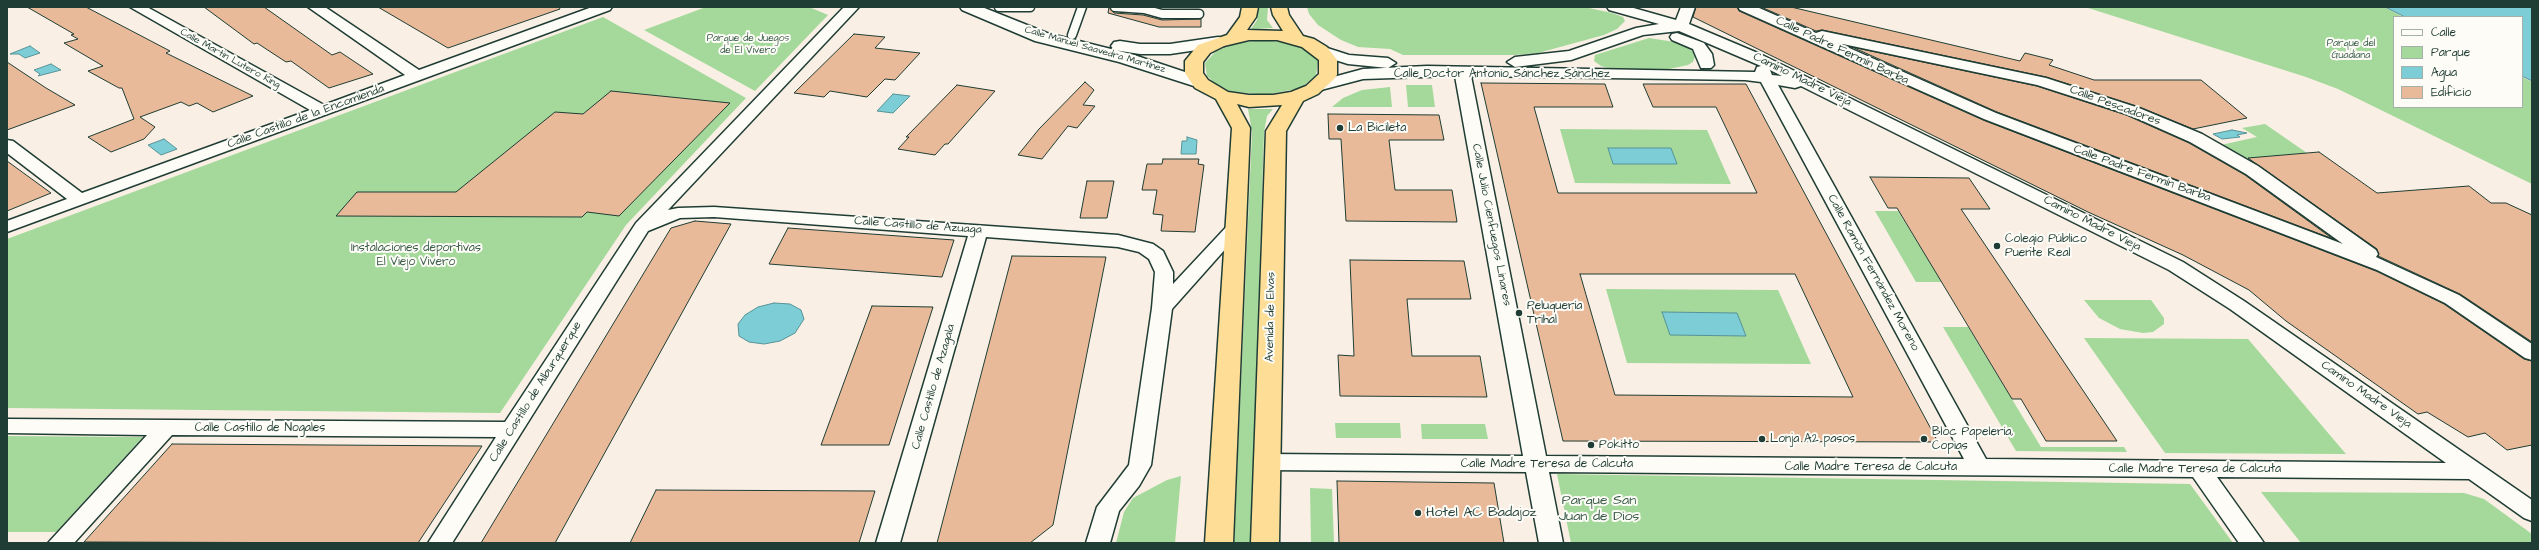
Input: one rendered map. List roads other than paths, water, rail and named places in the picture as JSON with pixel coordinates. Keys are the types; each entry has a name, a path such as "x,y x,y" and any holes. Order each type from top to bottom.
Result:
{"highway":[{"path":"1225,40 1248,17 1250,7"},
{"path":"1279,7 1281,15 1296,39"},
{"path":"1249,35 1277,35 1296,39 1321,51 1328,60 1328,75 1321,84 1296,97 1273,101 1249,101 1223,96 1200,83 1194,73 1194,61 1204,50 1225,40 1249,35"},
{"path":"1219,543 1241,128 1223,96"},
{"name":"Avenida de Elvas","path":"1265,543 1276,130 1296,97"}],"main road":[{"name":"Calle Manuel Saavedra Martínez","path":"968,7 1041,37 1125,58 1200,83"},
{"name":"Calle Manuel Saavedra Martínez","path":"995,7 1072,35 1140,49 1197,47 1225,40"}],"street":[{"name":"Calle Martin Lutero King","path":"137,7 322,111"},
{"path":"315,7 417,76"},
{"name":"Calle Castillo de Alburquerque","path":"440,543 637,234 852,7"},
{"name":"Camino Madre Vieja","path":"1614,7 1675,24 1713,38 1755,57 2176,266 2238,305 2532,512"},
{"path":"1675,24 1677,7"},
{"path":"1675,24 1688,7"},
{"name":"Calle Padre Fermín Barba","path":"1745,7 1809,34 1835,49 1990,116 2384,266 2452,299 2532,353"},
{"name":"Calle Castillo de la Encomienda","path":"7,227 417,76 596,8"},
{"path":"1629,10 1635,16 1633,34 1671,36 1688,40 1699,46 1704,54 1706,66"},
{"name":"Calle Doctor Antonio Sánchez Sánchez","path":"1321,51 1348,59 1375,63 1453,64 1532,62 1579,53 1633,34 1675,24"},
{"name":"Calle Pescadores","path":"1809,34 1838,38 2041,81 2134,111 2196,138 2252,170 2384,266"},
{"path":"1706,66 1715,58 1713,38"},
{"path":"1579,53 1581,61 1597,74"},
{"name":"Calle Ramón Fernández Moreno","path":"1755,57 1979,468"},
{"name":"Calle Doctor Antonio Sánchez Sánchez","path":"1684,74 1706,66"},
{"name":"Calle Doctor Antonio Sánchez Sánchez","path":"1321,84 1363,74 1462,72 1745,75 1816,86"},
{"name":"Calle Julio Cienfuegos Linares","path":"1462,72 1551,543"},
{"path":"7,145 80,200"},
{"name":"Calle Castillo de Azuaga","path":"637,234 665,217 696,211 1118,241 1146,248 1156,255 1164,272 1162,308"},
{"path":"1098,543 1102,524 1108,507 1131,480 1140,465 1162,308 1236,227"},
{"name":"Calle Castillo de Azagala","path":"888,543 979,230"},
{"name":"Calle Castillo de Nogales","path":"7,426 512,430"},
{"path":"60,543 167,427"},
{"name":"Calle Madre Teresa de Calcuta","path":"1267,462 2474,471"},
{"path":"2199,469 2252,543"}],"lane":[{"path":"999,7 1030,7"},
{"path":"1072,35 1082,7"},
{"path":"1115,7 1144,9 1162,14 1199,14"}],"water":[{"path":"2385,7 2532,7 2532,81 2523,76 2523,16 2403,16"},
{"path":"30,46 40,53 25,58 19,54 10,54"},
{"path":"51,64 61,70 38,76 40,74 34,70"},
{"path":"893,94 910,96 893,113 877,111"},
{"path":"2232,130 2247,133 2237,135 2240,137 2222,139 2213,134"},
{"path":"1187,137 1197,140 1196,154 1181,154 1182,141 1187,141"},
{"path":"164,139 177,149 161,155 148,145"},
{"path":"1608,148 1671,148 1677,164 1613,164"},
{"path":"774,303 790,304 801,310 804,319 795,333 780,341 764,344 749,342 739,336 738,324 745,315 758,307"},
{"path":"1662,312 1737,313 1746,336 1670,335"}],"place":[{"name":"La Bicileta","path":"1340,128"},
{"name":"Colegio Público Puente Real","path":"1997,246"},
{"name":"Peluquería Trihal","path":"1519,313"},
{"name":"Lonja A2 pasos","path":"1762,439"},
{"name":"Bloc Papelería, Copias","path":"1924,439"},
{"name":"Pokitto","path":"1591,445"},
{"name":"Hotel AC Badajoz","path":"1418,513"}],"park label":[{"name":"Parque de Juegos de El Vivero","path":"748,44"},
{"name":"Parque del Guadiana","path":"2351,50"},
{"name":"Instalaciones deportivas El Viejo Vivero","path":"416,255"},
{"name":"Parque San Juan de Dios","path":"1599,510"}]}
